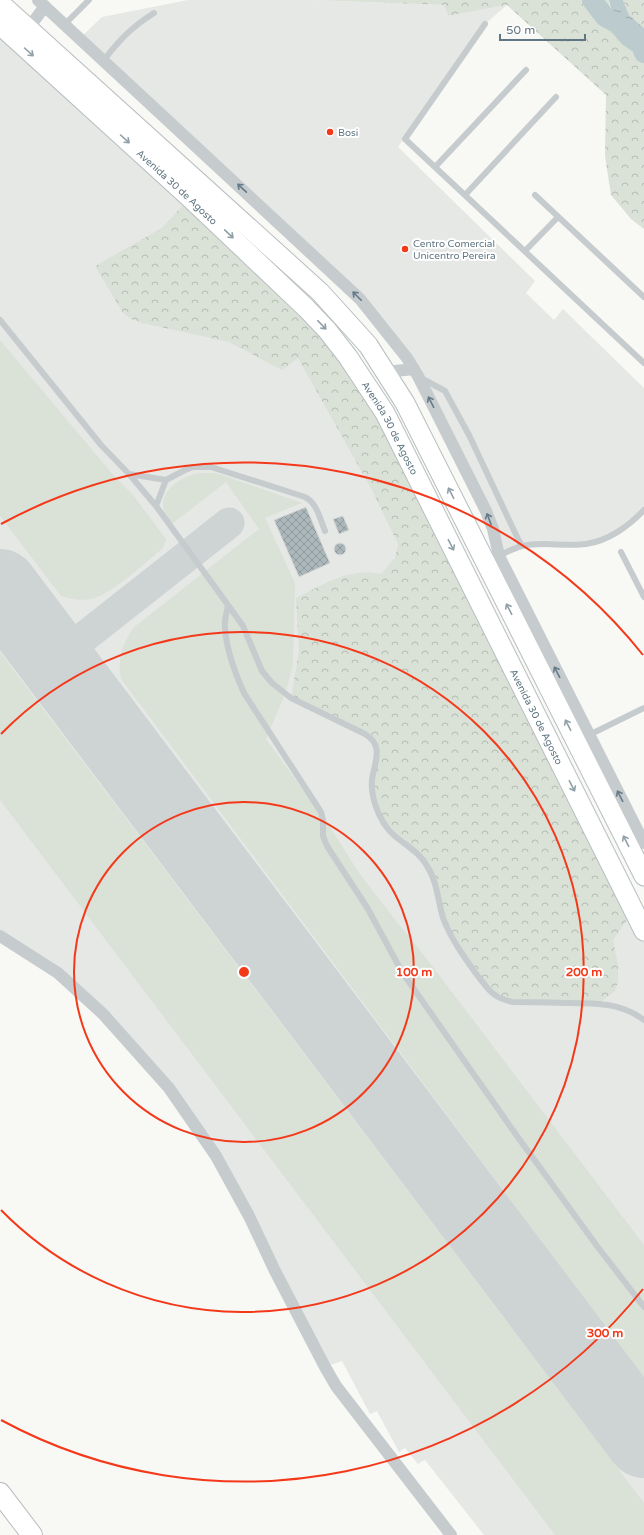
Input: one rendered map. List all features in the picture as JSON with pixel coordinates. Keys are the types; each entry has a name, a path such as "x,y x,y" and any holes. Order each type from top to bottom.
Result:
{"highway":[{"path":"0,1493 32,1535"}],"main road":[{"name":"Avenida 30 de Agosto","path":"0,3 320,292 368,345 405,403 493,560 644,876"},
{"name":"Avenida 30 de Agosto","path":"0,25 250,254 327,330 348,357 385,413 644,931"}],"street":[{"path":"28,29 42,3 360,299 407,358 486,511 493,529 493,560 589,735 644,843"},
{"path":"386,372 416,373"},
{"path":"0,936 58,973 103,1014 169,1088 216,1156 249,1216 275,1272 336,1386 451,1535"}],"lane":[{"path":"65,24 89,0"},
{"path":"104,60 117,43 134,26 154,13"},
{"path":"485,24 405,139 436,166 465,195 644,362"},
{"path":"436,166 526,70"},
{"path":"465,195 556,97"},
{"path":"535,195 644,297"},
{"path":"525,250 558,217"},
{"path":"0,320 34,364 101,445 130,474 156,506 243,626 262,671 272,683 291,698 365,734 374,742 377,749 377,754 372,788 381,818 395,836 420,857 428,866 443,917 450,934 457,948 489,990 502,999 512,1002 599,1003 616,1006 628,1010 644,1020"},
{"path":"416,373 445,392 469,435 522,546"},
{"path":"130,474 166,480 184,470 193,467 211,467 309,499 314,506 324,530"},
{"path":"156,506 166,480"},
{"path":"493,560 512,549 522,546 537,544 588,544 614,534 627,526 644,510"},
{"path":"621,552 644,597"},
{"path":"228,605 224,627 229,652 237,678 244,693 321,812 323,820 323,836 327,846 368,909 402,972 516,1136 644,1307"},
{"path":"589,735 644,708"}],"shaded area":[{"name":"Centro Comercial Unicentro Pereira","path":"188,0 314,0 444,5 448,16 507,5 485,24 398,147 535,281 526,293 554,320 563,309 644,388 644,510 627,526 588,544 537,544 499,556 497,546 418,376 360,299 80,38 102,17"},
{"path":"0,25 244,249 644,931 644,1535 484,1535 425,1460 418,1464 405,1448 399,1452 377,1411 370,1414 342,1361 325,1367 216,1156 103,1014 0,936"}],"green space":[{"path":"314,0 609,0 610,6 629,37 644,47 644,229 631,219 611,195 605,156 606,95 507,5 448,16 444,5"},
{"path":"623,0 644,0 644,28 629,15"},
{"path":"190,198 348,357 634,910 613,940 618,965 618,982 615,991 599,1003 512,1002 495,995 450,933 428,866 388,829 373,796 377,754 370,737 291,698 299,651 296,598 327,582 343,576 362,573 381,574 395,558 398,544 372,490 298,358 282,370 229,342 142,323 131,319 123,313 95,266 162,228"},
{"path":"0,340 114,476 133,495 166,539 163,548 118,585 91,599 72,599 61,596 0,516"},
{"path":"214,473 222,475 302,503 265,518 295,583 293,664 285,694 266,739 330,827 359,873 423,954 644,1245 644,1378 121,679 121,652 133,628 259,529 226,482 172,524 164,511 163,503 165,496 174,484 180,480 194,474"},
{"path":"0,652 644,1503 644,1535 555,1535 0,800"}],"water":[{"path":"609,0 623,0 629,15 644,28 644,47 637,44 621,28 613,15"}],"building":[{"path":"306,507 330,563 299,577 274,520"},
{"path":"343,516 349,530 339,534 333,519"},
{"path":"340,543 344,545 346,549 344,553 340,555 336,553 334,549 336,545"}],"waterway":[{"path":"592,0 605,17 618,24 629,37 641,45 644,53"}],"taxiway":[{"path":"55,660 229,523"}],"runway":[{"path":"0,587 644,1440"}],"place":[{"name":"Bosi","path":"330,132"},
{"name":"Centro Comercial Unicentro Pereira","path":"405,249"}]}
